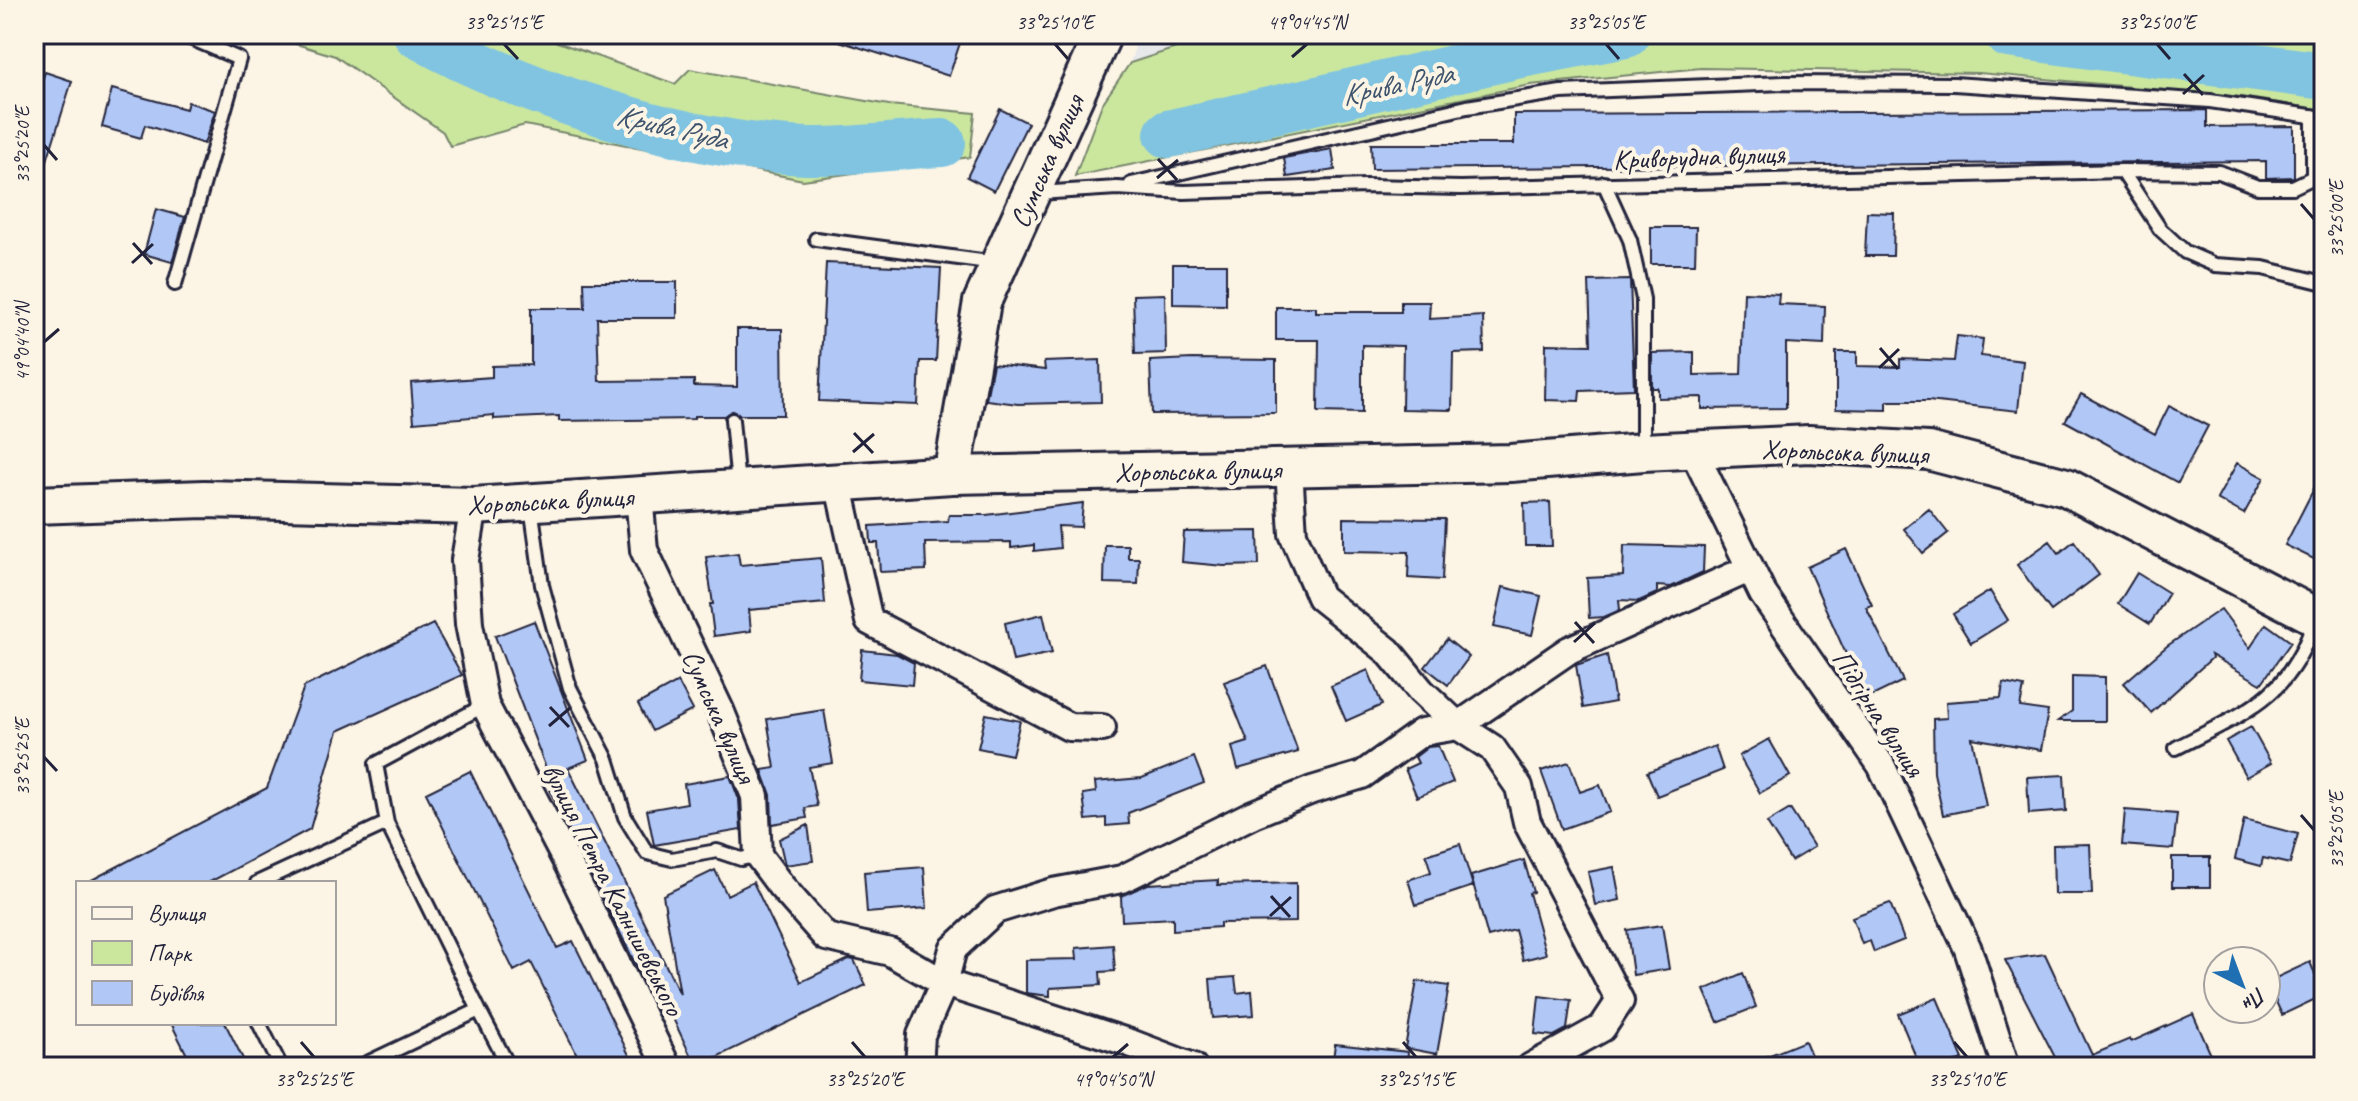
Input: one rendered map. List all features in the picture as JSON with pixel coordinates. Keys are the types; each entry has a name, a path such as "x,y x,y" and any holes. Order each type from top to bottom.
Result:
{"street":[{"name":"Сумська вулиця","path":"952,475 982,302 1103,34"},
{"name":"Хорольська вулиця","path":"34,505 204,499 474,506 952,475 1511,463 1643,452 1809,444 1928,451 2066,487 2320,619"},
{"name":"Підгірна вулиця","path":"1693,450 1749,569 1809,663 1881,765 1968,949 2006,1067"},
{"path":"1289,468 1293,534 1320,597 1388,651 1421,691 1458,726 1492,748 1519,787 1527,822 1620,1001 1602,1028 1531,1067"},
{"path":"838,482 869,621 1069,727 1102,728"},
{"name":"Сумська вулиця","path":"639,496 644,550 720,710 755,796 758,855"},
{"name":"вулиця Петра Калнишевського","path":"474,506 465,560 469,624 485,705 568,864 667,1067"},
{"path":"919,1067 921,1035 944,983 953,949 995,910 1053,892 1122,879 1253,814 1312,790 1362,775 1422,732 1458,726 1569,650 1749,569"},
{"path":"758,855 826,937 890,952 944,983 1193,1067"}],"lane":[{"path":"175,284 239,59 181,34"},
{"path":"1117,188 1467,107 1561,92 1784,83 1954,84 2210,101 2318,117 2319,174"},
{"path":"2122,171 2160,229 2185,252 2215,265 2263,268 2324,283"},
{"name":"Криворудна вулиця","path":"1031,193 1117,188 1184,192 2122,171 2219,172 2258,187 2293,187 2319,174"},
{"path":"1604,183 1630,240 1643,299 1643,452"},
{"path":"816,239 1000,263"},
{"path":"732,420 738,489"},
{"path":"531,503 542,585 570,688 607,759 625,817 647,853 672,859 717,851 741,859 758,855"},
{"path":"2176,748 2251,708 2290,676 2320,619"},
{"path":"485,705 376,764 387,823 509,1067"},
{"path":"261,881 387,823"},
{"path":"359,1067 479,1010"},
{"path":"260,1025 281,1067"}],"path":[{"path":"2293,1067 2324,1053"}],"shaded area":[{"path":"1139,34 1219,34 1130,63"}],"green space":[{"path":"264,34 535,34 675,84 690,69 889,105 975,113 970,157 803,180 525,125 450,146 443,132 335,56"},
{"path":"1219,34 2324,34 2324,110 2241,97 1979,73 1701,68 1530,85 1075,176 1102,104 1130,63"}],"building":[{"path":"834,34 963,34 949,76 833,39"},
{"path":"45,72 72,81 39,186 34,186 34,105"},
{"path":"112,89 186,109 188,102 215,111 204,144 145,125 141,138 102,127"},
{"path":"1000,109 1028,123 994,191 967,177"},
{"path":"2207,110 2207,127 2294,126 2294,177 2266,178 2266,161 1372,169 1371,144 1514,144 1514,114"},
{"path":"1332,149 1335,170 1287,177 1284,158"},
{"path":"156,209 185,217 172,262 144,254"},
{"path":"1867,212 1894,213 1893,256 1865,256"},
{"path":"1651,227 1696,227 1695,264 1651,264"},
{"path":"826,263 941,268 936,361 920,361 918,405 819,401"},
{"path":"1173,264 1226,264 1226,305 1173,304"},
{"path":"1630,280 1634,389 1580,391 1579,401 1545,400 1546,344 1591,345 1589,281"},
{"path":"584,282 677,282 677,318 597,318 599,381 694,380 694,386 737,387 737,329 782,329 783,415 740,415 732,411 724,416 694,416 694,419 559,421 559,416 494,419 494,415 414,422 411,383 492,377 492,366 531,365 531,308 585,308"},
{"path":"1744,292 1779,294 1778,304 1825,306 1824,345 1786,343 1786,408 1702,409 1702,397 1658,398 1658,388 1652,388 1652,353 1694,352 1694,375 1741,374"},
{"path":"1165,294 1166,353 1135,354 1133,295"},
{"path":"1401,302 1430,302 1429,319 1483,316 1484,352 1453,353 1452,410 1402,409 1403,346 1362,345 1362,413 1318,412 1319,340 1276,340 1276,307 1316,307 1316,312 1401,312"},
{"path":"1957,336 1983,339 1981,356 2023,361 2018,411 1928,401 1887,401 1887,410 1836,409 1836,352 1857,352 1857,366 1900,367 1900,359 1954,361"},
{"path":"1100,360 1101,402 1018,404 986,400 993,364 1045,370 1044,362"},
{"path":"1276,360 1276,413 1152,414 1150,361"},
{"path":"2081,394 2155,434 2169,406 2208,426 2178,483 2065,421"},
{"path":"2237,463 2264,478 2244,514 2217,499"},
{"path":"2324,469 2324,564 2285,545"},
{"path":"1550,502 1552,546 1525,546 1524,503"},
{"path":"1083,503 1081,527 1058,526 1060,548 1034,551 1034,545 1011,548 1011,542 925,543 926,570 880,572 878,543 871,543 870,526 948,521 949,515 986,515"},
{"path":"1929,509 1948,533 1923,553 1904,529"},
{"path":"1344,518 1445,519 1442,580 1408,578 1409,552 1344,551"},
{"path":"1258,531 1259,565 1182,562 1184,532"},
{"path":"2050,541 2059,553 2074,541 2099,575 2051,611 2017,565"},
{"path":"1105,545 1128,545 1128,558 1139,558 1138,584 1104,583"},
{"path":"1624,545 1704,547 1703,572 1671,587 1657,586 1657,593 1639,601 1619,600 1620,610 1604,617 1589,618 1587,578 1623,576"},
{"path":"1846,549 1872,605 1866,607 1903,681 1866,699 1807,567"},
{"path":"738,553 740,565 821,558 825,603 749,610 751,631 714,636 706,557"},
{"path":"2137,573 2169,593 2150,624 2118,604"},
{"path":"1503,587 1541,596 1532,635 1494,627"},
{"path":"1990,591 2008,620 1971,643 1953,614"},
{"path":"2221,609 2250,648 2266,624 2291,642 2261,684 2211,655 2212,658 2151,713 2124,683 2167,646"},
{"path":"1043,614 1052,653 1013,661 1005,623"},
{"path":"534,621 588,760 568,768 680,994 663,895 715,870 727,895 753,882 801,982 849,959 854,960 866,985 696,1067 670,1012 661,1016 550,791 554,789 495,636"},
{"path":"433,624 462,675 338,731 310,829 212,881 90,881 267,788 304,687"},
{"path":"1447,639 1469,657 1448,685 1425,667"},
{"path":"862,650 897,654 914,663 912,685 859,680"},
{"path":"1607,655 1615,702 1583,708 1576,665"},
{"path":"1267,666 1298,752 1238,769 1232,747 1248,742 1224,682"},
{"path":"1368,670 1382,705 1346,721 1331,686"},
{"path":"2072,676 2105,677 2105,721 2058,721 2072,711"},
{"path":"678,682 693,710 652,731 638,704"},
{"path":"2003,683 2024,687 2020,707 2048,711 2041,750 1972,738 1986,806 1943,815 1934,773 1933,719 1947,718 1946,702 2001,698"},
{"path":"824,710 833,763 809,767 817,806 805,808 807,818 772,824 771,795 762,770 775,768 767,719"},
{"path":"986,714 1020,721 1012,755 978,748"},
{"path":"2251,727 2271,763 2246,777 2226,741"},
{"path":"1769,739 1790,776 1760,793 1739,756"},
{"path":"1438,746 1453,782 1417,797 1405,769 1418,763 1415,757 1428,747"},
{"path":"1715,746 1723,770 1657,796 1647,772"},
{"path":"1194,757 1204,783 1128,813 1129,824 1106,826 1106,818 1086,820 1083,794 1096,792 1095,782 1142,778"},
{"path":"1569,762 1580,792 1600,785 1610,812 1562,829 1541,771"},
{"path":"470,771 557,948 573,941 635,1067 583,1067 531,962 514,971 426,793"},
{"path":"2064,775 2066,811 2029,814 2027,777"},
{"path":"730,776 739,800 741,830 654,845 647,810 687,803 684,784"},
{"path":"1790,809 1814,847 1791,861 1767,823"},
{"path":"2125,810 2177,814 2173,849 2122,845"},
{"path":"2244,820 2298,834 2290,864 2263,858 2261,866 2235,859"},
{"path":"808,825 813,861 785,865 779,839"},
{"path":"1460,844 1473,886 1416,905 1408,880 1431,872 1426,855"},
{"path":"2090,844 2092,894 2054,894 2053,845"},
{"path":"2172,857 2210,857 2210,887 2172,887"},
{"path":"1524,860 1533,892 1529,893 1546,954 1523,960 1515,930 1488,937 1471,876"},
{"path":"924,867 927,908 867,913 864,872"},
{"path":"1614,867 1620,900 1595,905 1588,872"},
{"path":"1218,880 1218,885 1296,883 1296,922 1220,923 1220,927 1173,930 1173,918 1122,921 1121,896 1148,884"},
{"path":"1890,903 1904,940 1874,952 1870,941 1862,944 1852,917"},
{"path":"1662,925 1669,969 1633,975 1627,930"},
{"path":"1113,945 1115,971 1100,972 1101,985 1050,988 1050,996 1026,993 1026,960 1077,959 1076,948"},
{"path":"2045,954 2092,1055 2130,1039 2131,1042 2193,1014 2211,1055 2184,1067 2060,1067 2005,960"},
{"path":"2310,962 2324,995 2282,1015 2282,975"},
{"path":"1743,973 1756,1007 1718,1022 1704,990"},
{"path":"1235,977 1237,993 1252,991 1254,1015 1213,1018 1210,979"},
{"path":"1417,981 1449,986 1437,1054 1405,1048"},
{"path":"1539,996 1571,1000 1567,1029 1554,1036 1535,1034"},
{"path":"1937,998 1963,1059 1944,1067 1920,1067 1898,1014"},
{"path":"172,1025 226,1025 247,1067 193,1067"},
{"path":"1805,1041 1816,1067 1743,1067 1743,1066"},
{"path":"1335,1044 1408,1052 1407,1067 1332,1067"}],"waterway":[{"name":"Крива Руда","path":"417,34 505,77 555,96 606,114 710,139 807,151 942,143"},
{"name":"Крива Руда","path":"1168,134 1511,56 1626,34"},
{"name":"Крива Руда","path":"2008,34 2324,76"}]}
